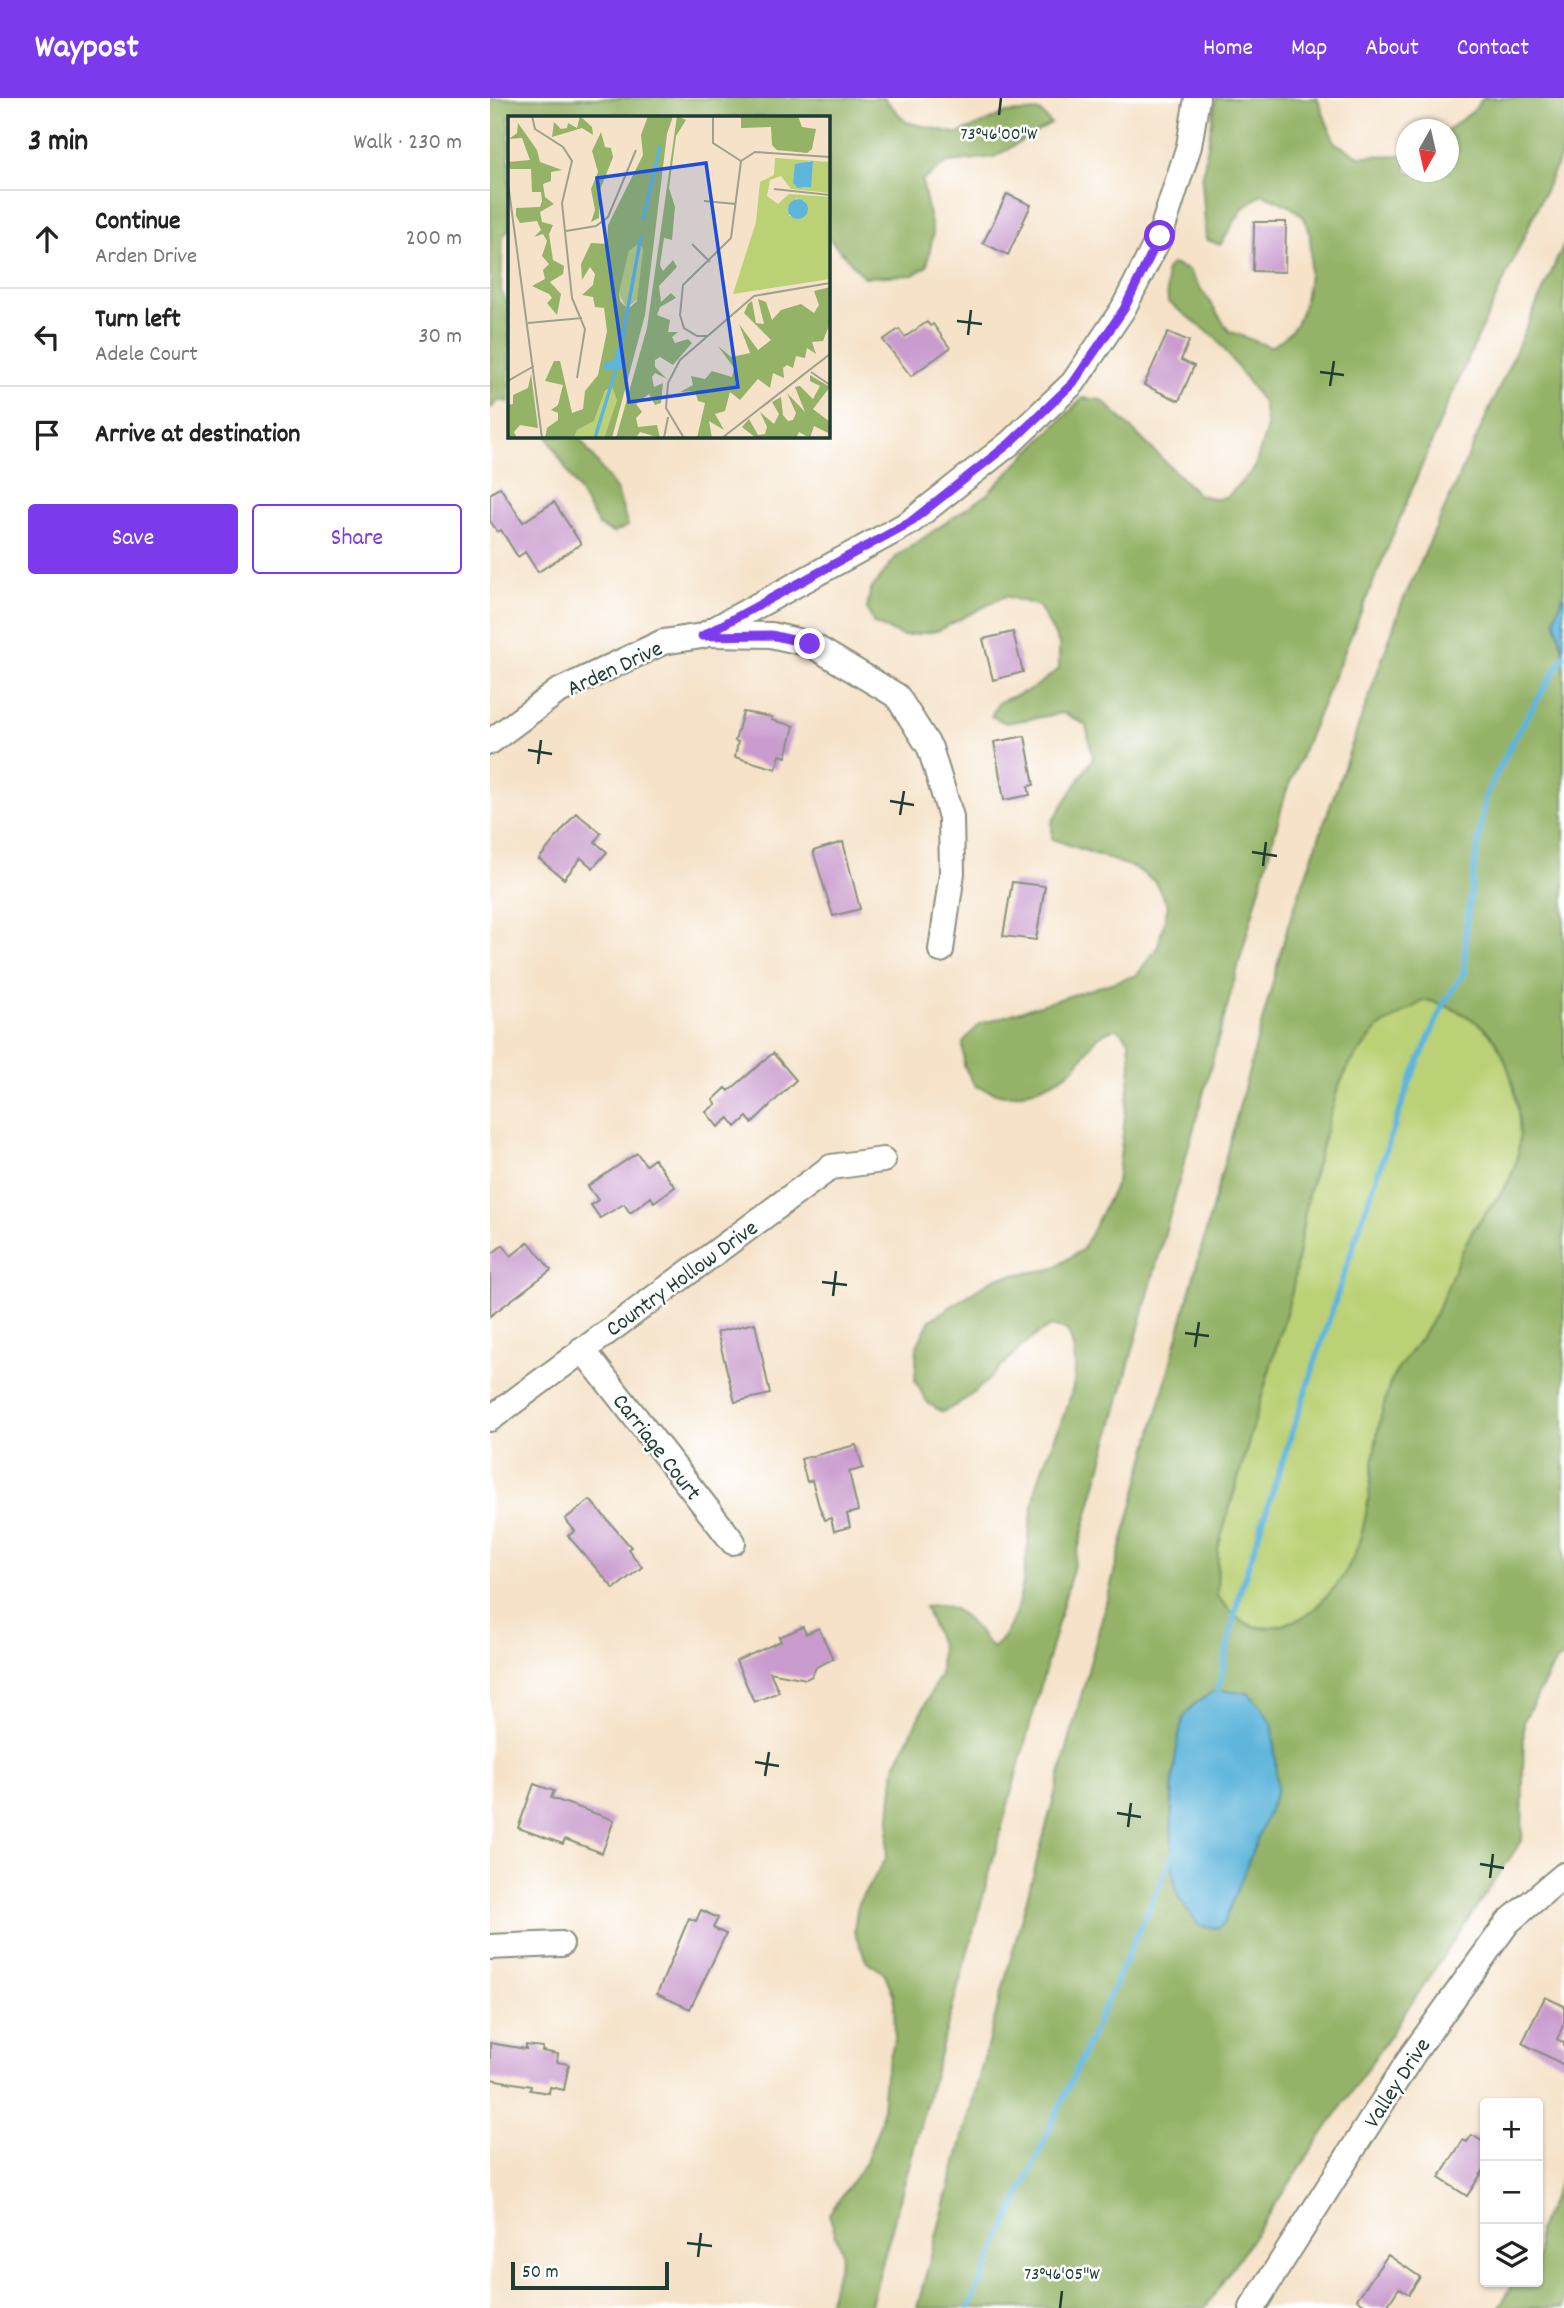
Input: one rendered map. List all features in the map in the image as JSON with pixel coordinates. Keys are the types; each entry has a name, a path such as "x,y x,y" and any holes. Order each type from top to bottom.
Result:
{"street":[{"name":"Arden Drive","path":"490,742 557,692 663,642 702,636 909,523 1010,443 1073,383 1124,309 1160,236 1189,146 1197,98"},
{"path":"702,636 771,635 810,644 897,696 930,748 951,817 952,873 941,950"},
{"name":"Country Hollow Drive","path":"490,1419 831,1167 883,1160"},
{"name":"Carriage Court","path":"582,1349 733,1542"},
{"name":"Valley Drive","path":"1252,2308 1413,2054 1508,1922 1564,1875"},
{"path":"490,1947 561,1944"}],"green space":[{"path":"490,98 884,98 906,122 958,134 1006,113 1040,111 1051,124 994,157 948,162 922,181 933,234 927,266 913,275 864,277 830,239 830,116 508,116 508,230 503,236 501,291 508,305 508,402 499,400 490,409"},
{"path":"1216,98 1317,98 1335,143 1359,156 1396,155 1396,182 1459,182 1459,122 1473,111 1483,98 1564,98 1564,149 1447,405 1286,792 870,2308 827,2308 842,2254 829,2214 866,2162 881,2121 885,2075 895,2039 894,1996 885,1974 866,1960 854,1931 858,1903 886,1859 895,1766 940,1674 941,1647 925,1607 946,1606 955,1610 971,1623 992,1648 1005,1634 1020,1595 1038,1482 1070,1399 1075,1373 1075,1358 1067,1330 1051,1326 1023,1346 972,1394 942,1412 928,1403 915,1381 917,1346 930,1320 995,1278 1052,1269 1083,1249 1117,1182 1131,1067 1129,1040 1118,1029 1097,1038 1074,1068 1060,1078 1033,1090 1003,1095 975,1086 964,1066 963,1042 979,1024 1137,975 1158,946 1168,906 1155,882 1135,868 1052,839 1052,822 1093,758 1086,725 1064,713 1006,723 991,716 999,702 1032,689 1059,669 1059,643 1039,606 1005,596 937,631 903,636 874,624 867,609 870,591 897,556 986,495 1083,398 1102,400 1199,495 1218,499 1228,496 1254,469 1267,428 1263,402 1215,337 1168,302 1166,270 1172,264 1188,270 1229,331 1270,347 1288,334 1300,316 1310,270 1309,233 1304,218 1299,213 1262,194 1243,208 1220,245 1206,239 1202,180"},
{"path":"1564,244 1564,594 1555,618 1564,654 1564,1657 1556,1661 1524,1720 1522,1840 1205,2308 917,2308 1288,925 1402,603","holes":["1425,1000 1465,1015 1483,1027 1496,1042 1509,1072 1518,1107 1517,1159 1504,1189 1467,1242 1431,1322 1392,1379 1377,1434 1362,1531 1355,1554 1343,1576 1322,1602 1305,1616 1276,1626 1256,1627 1239,1619 1217,1596 1218,1548 1292,1292 1308,1194 1338,1088 1349,1065 1378,1028","1195,1703 1178,1895 1171,1824 1174,1768 1186,1720"]},
{"path":"548,438 579,438 617,491 628,526 613,533 599,526"},
{"path":"1425,1000 1444,1005 1464,1015 1483,1027 1496,1042 1509,1072 1518,1107 1517,1159 1508,1182 1470,1235 1431,1322 1391,1382 1377,1434 1362,1531 1355,1554 1343,1576 1322,1602 1305,1616 1276,1626 1256,1627 1239,1619 1217,1596 1218,1548 1292,1292 1308,1194 1338,1088 1349,1065 1378,1028"},
{"path":"1564,2172 1564,2308 1499,2308 1511,2287 1543,2287 1543,2220"}],"water":[{"path":"1564,594 1564,654 1555,618"},
{"path":"1216,1690 1248,1693 1261,1706 1273,1726 1277,1790 1224,1923 1218,1928 1199,1926 1185,1907 1178,1895 1172,1859 1173,1778 1180,1732 1190,1709"}],"building":[{"path":"1007,194 1031,205 1008,255 983,243"},
{"path":"1254,222 1286,222 1285,272 1253,271"},
{"path":"927,322 930,326 933,324 950,348 911,376 883,340 899,329 905,337"},
{"path":"1168,332 1189,341 1181,360 1194,366 1179,401 1144,385"},
{"path":"500,487 523,522 554,502 581,544 538,572 525,552 518,557 501,530 498,532 490,521 490,494"},
{"path":"1013,632 1023,672 993,680 983,639"},
{"path":"743,712 772,717 771,720 794,726 786,757 780,755 776,769 735,757 738,742 735,741"},
{"path":"1025,736 1034,785 1028,786 1030,795 1004,800 994,742"},
{"path":"576,813 601,833 595,842 607,852 593,868 581,858 564,879 539,859"},
{"path":"843,842 860,909 833,916 813,851"},
{"path":"1012,882 1045,886 1036,940 1003,936"},
{"path":"773,1053 796,1080 752,1123 747,1117 736,1127 729,1118 718,1127 706,1112 716,1104 713,1100 726,1088 729,1091"},
{"path":"637,1153 646,1165 654,1159 675,1187 654,1202 651,1197 630,1213 624,1204 600,1218 591,1205 598,1200 588,1186"},
{"path":"529,1242 551,1270 490,1316 490,1255 503,1245 511,1256"},
{"path":"755,1323 770,1394 735,1402 717,1332"},
{"path":"856,1445 863,1468 849,1472 858,1511 847,1514 850,1527 834,1531 831,1518 825,1520 812,1480 807,1482 801,1459"},
{"path":"590,1500 631,1547 628,1549 642,1567 614,1589 568,1536 575,1531 565,1519"},
{"path":"803,1627 806,1634 819,1628 833,1659 816,1667 812,1676 806,1679 770,1672 779,1692 754,1702 736,1661 781,1641 779,1637"},
{"path":"534,1784 554,1791 551,1798 614,1820 602,1853 565,1839 563,1844 518,1828"},
{"path":"701,1910 718,1918 713,1928 726,1934 690,2009 657,1994 689,1918 696,1921"},
{"path":"1545,1997 1564,2006 1564,2024 1557,2039 1564,2043 1564,2065 1522,2043"},
{"path":"490,2043 526,2049 526,2045 543,2047 542,2051 558,2054 557,2062 569,2064 564,2090 550,2087 549,2093 530,2090 531,2086 490,2079"},
{"path":"1472,2135 1480,2140 1480,2176 1467,2196 1439,2178 1463,2140 1467,2142"},
{"path":"1388,2255 1420,2277 1409,2294 1399,2288 1386,2308 1370,2308 1357,2299"}],"waterway":[{"path":"1217,1696 1240,1591 1359,1228 1409,1084 1444,1003 1464,973 1466,926 1485,797 1516,735 1564,656"},
{"path":"969,2308 1175,1850"}],"route":[{"path":"810,644 771,635 717,633 702,636 909,523 1010,443 1073,383 1124,309 1160,236"}]}
